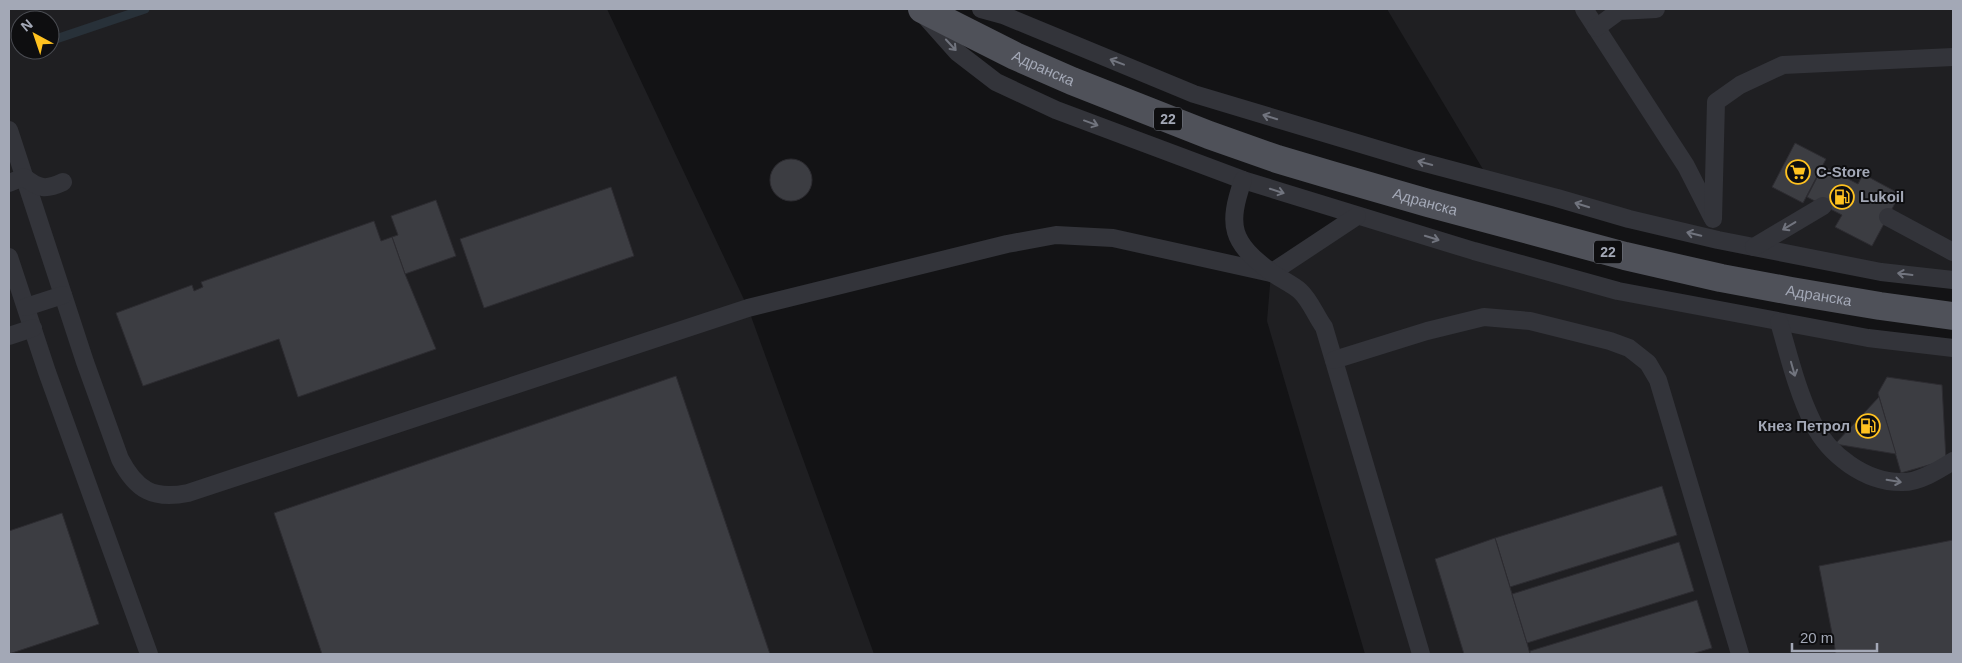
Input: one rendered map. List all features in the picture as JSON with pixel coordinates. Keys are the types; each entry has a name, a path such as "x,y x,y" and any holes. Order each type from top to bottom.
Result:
{"main road":[{"name":"Адранска","path":"922,9 1014,56 1072,81 1209,135 1322,172 1446,208 1644,261 1790,291 1953,316"}],"lane":[{"path":"918,9 957,52 996,82 1056,110 1243,180 1491,256 1618,291 1868,338 1953,348"},
{"path":"981,9 1003,15 1194,94 1414,160 1629,219 1718,240 1882,272 1953,280"},
{"path":"1584,9 1686,166 1713,219 1718,240"},
{"path":"1596,28 1619,11 1656,9"},
{"path":"1713,219 1716,102 1740,85 1783,65 1953,57"},
{"path":"9,130 16,180 63,295 120,459 128,474 140,486 155,495 171,496 188,493 748,308 1007,244 1056,235 1112,238 1271,272 1357,216"},
{"path":"16,180 42,188 63,182"},
{"path":"1243,180 1234,204 1233,224 1240,242 1254,258 1301,292 1324,326 1421,654"},
{"path":"1754,247 1824,206"},
{"path":"1888,217 1953,252"},
{"path":"9,256 149,654"},
{"path":"26,307 63,295"},
{"path":"1334,360 1427,331 1484,317 1530,321 1610,341 1629,348 1648,363 1658,380 1740,654"},
{"path":"1779,322 1799,391 1814,425 1835,454 1870,477 1902,483 1935,473 1953,462"},
{"path":"9,336 33,328"}],"shaded area":[{"path":"9,9 607,9 748,308 874,654 9,654"},
{"path":"1387,9 1953,9 1953,280 1881,272 1490,181"},
{"path":"1357,216 1543,271 1953,348 1953,654 1365,654 1267,321 1271,273"}],"building":[{"path":"1795,143 1826,159 1803,203 1772,187"},
{"path":"795,159 803,162 809,168 812,180 809,192 803,198 787,201 779,198 773,192 770,176 773,168 779,162"},
{"path":"1823,166 1858,184 1863,174 1900,194 1872,246 1835,227 1842,215 1807,197"},
{"path":"611,187 634,256 484,308 460,239"},
{"path":"436,200 456,256 405,274 392,237 398,235 391,216"},
{"path":"374,221 381,241 392,237 436,349 298,397 279,339 143,386 116,313 192,285 194,291 203,287 201,282"},
{"path":"676,376 770,654 322,654 274,513"},
{"path":"1887,377 1942,385 1946,460 1901,473 1878,393"},
{"path":"1879,397 1896,454 1835,444"},
{"path":"1662,486 1677,535 1510,587 1495,538"},
{"path":"62,513 99,624 9,654 9,531"},
{"path":"1495,538 1530,654 1464,654 1435,559"},
{"path":"1953,540 1953,654 1836,654 1819,566"},
{"path":"1679,542 1694,591 1527,643 1512,594"},
{"path":"1697,600 1712,648 1692,654 1530,654 1530,651"}],"waterway":[{"path":"60,38 145,9"}],"place":[{"name":"C-Store","path":"1798,172"},
{"name":"Lukoil","path":"1842,197"},
{"name":"Кнез Петрол","path":"1868,426"}]}
